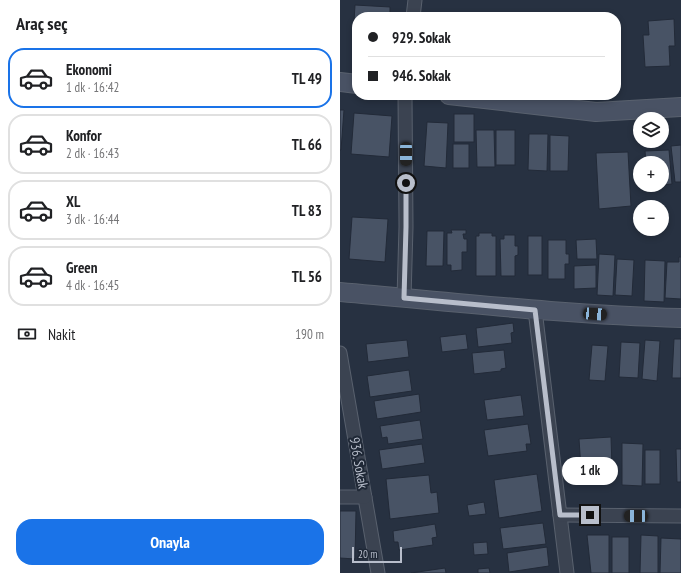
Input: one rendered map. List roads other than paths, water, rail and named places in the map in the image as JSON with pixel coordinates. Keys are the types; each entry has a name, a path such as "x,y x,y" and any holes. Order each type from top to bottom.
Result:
{"street":[{"path":"414,12 415,0"},
{"path":"340,82 352,83"},
{"path":"404,298 406,227 405,100"},
{"path":"492,100 596,112 681,107"},
{"path":"340,292 625,317 681,318"},
{"path":"535,310 567,573"},
{"name":"936. Sokak","path":"340,353 378,573"},
{"path":"340,497 365,497"},
{"path":"560,515 681,516"}]}
